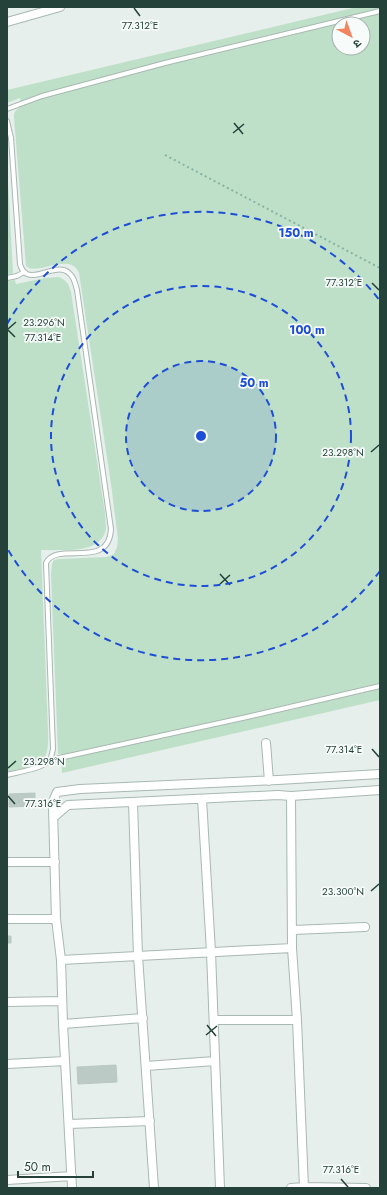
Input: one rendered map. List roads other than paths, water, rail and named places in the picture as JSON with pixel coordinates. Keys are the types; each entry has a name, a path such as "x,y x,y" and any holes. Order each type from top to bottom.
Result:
{"street":[{"path":"7,22 60,7"},
{"path":"266,743 269,781"},
{"path":"72,1188 61,960 56,919 53,809 54,799 58,792 380,774"},
{"path":"278,780 278,795"},
{"path":"54,817 68,805 278,795 291,796 380,790"},
{"path":"291,796 292,948 297,1020 304,1188"},
{"path":"202,799 211,952 220,1188"},
{"path":"133,802 138,956 154,1188"},
{"path":"7,862 55,862"},
{"path":"7,920 56,919"},
{"path":"292,930 365,927"},
{"path":"61,960 292,948"},
{"path":"7,1002 62,1001"},
{"path":"63,1024 143,1018"},
{"path":"214,1020 297,1020"},
{"path":"7,1064 65,1061"},
{"path":"146,1066 215,1061"},
{"path":"69,1124 150,1121"},
{"path":"7,1180 72,1176"},
{"path":"291,1188 366,1188"}],"lane":[{"path":"7,109 42,96 165,63 380,11"},
{"path":"7,121 11,138 20,264 24,272 32,275 62,270 68,272 74,282 79,306 111,530 111,538 108,544 102,548 87,553 56,555 48,559 46,563 53,748 50,760"},
{"path":"7,278 17,276 24,272"},
{"path":"7,775 40,766 50,760 268,713 380,686"}]}
